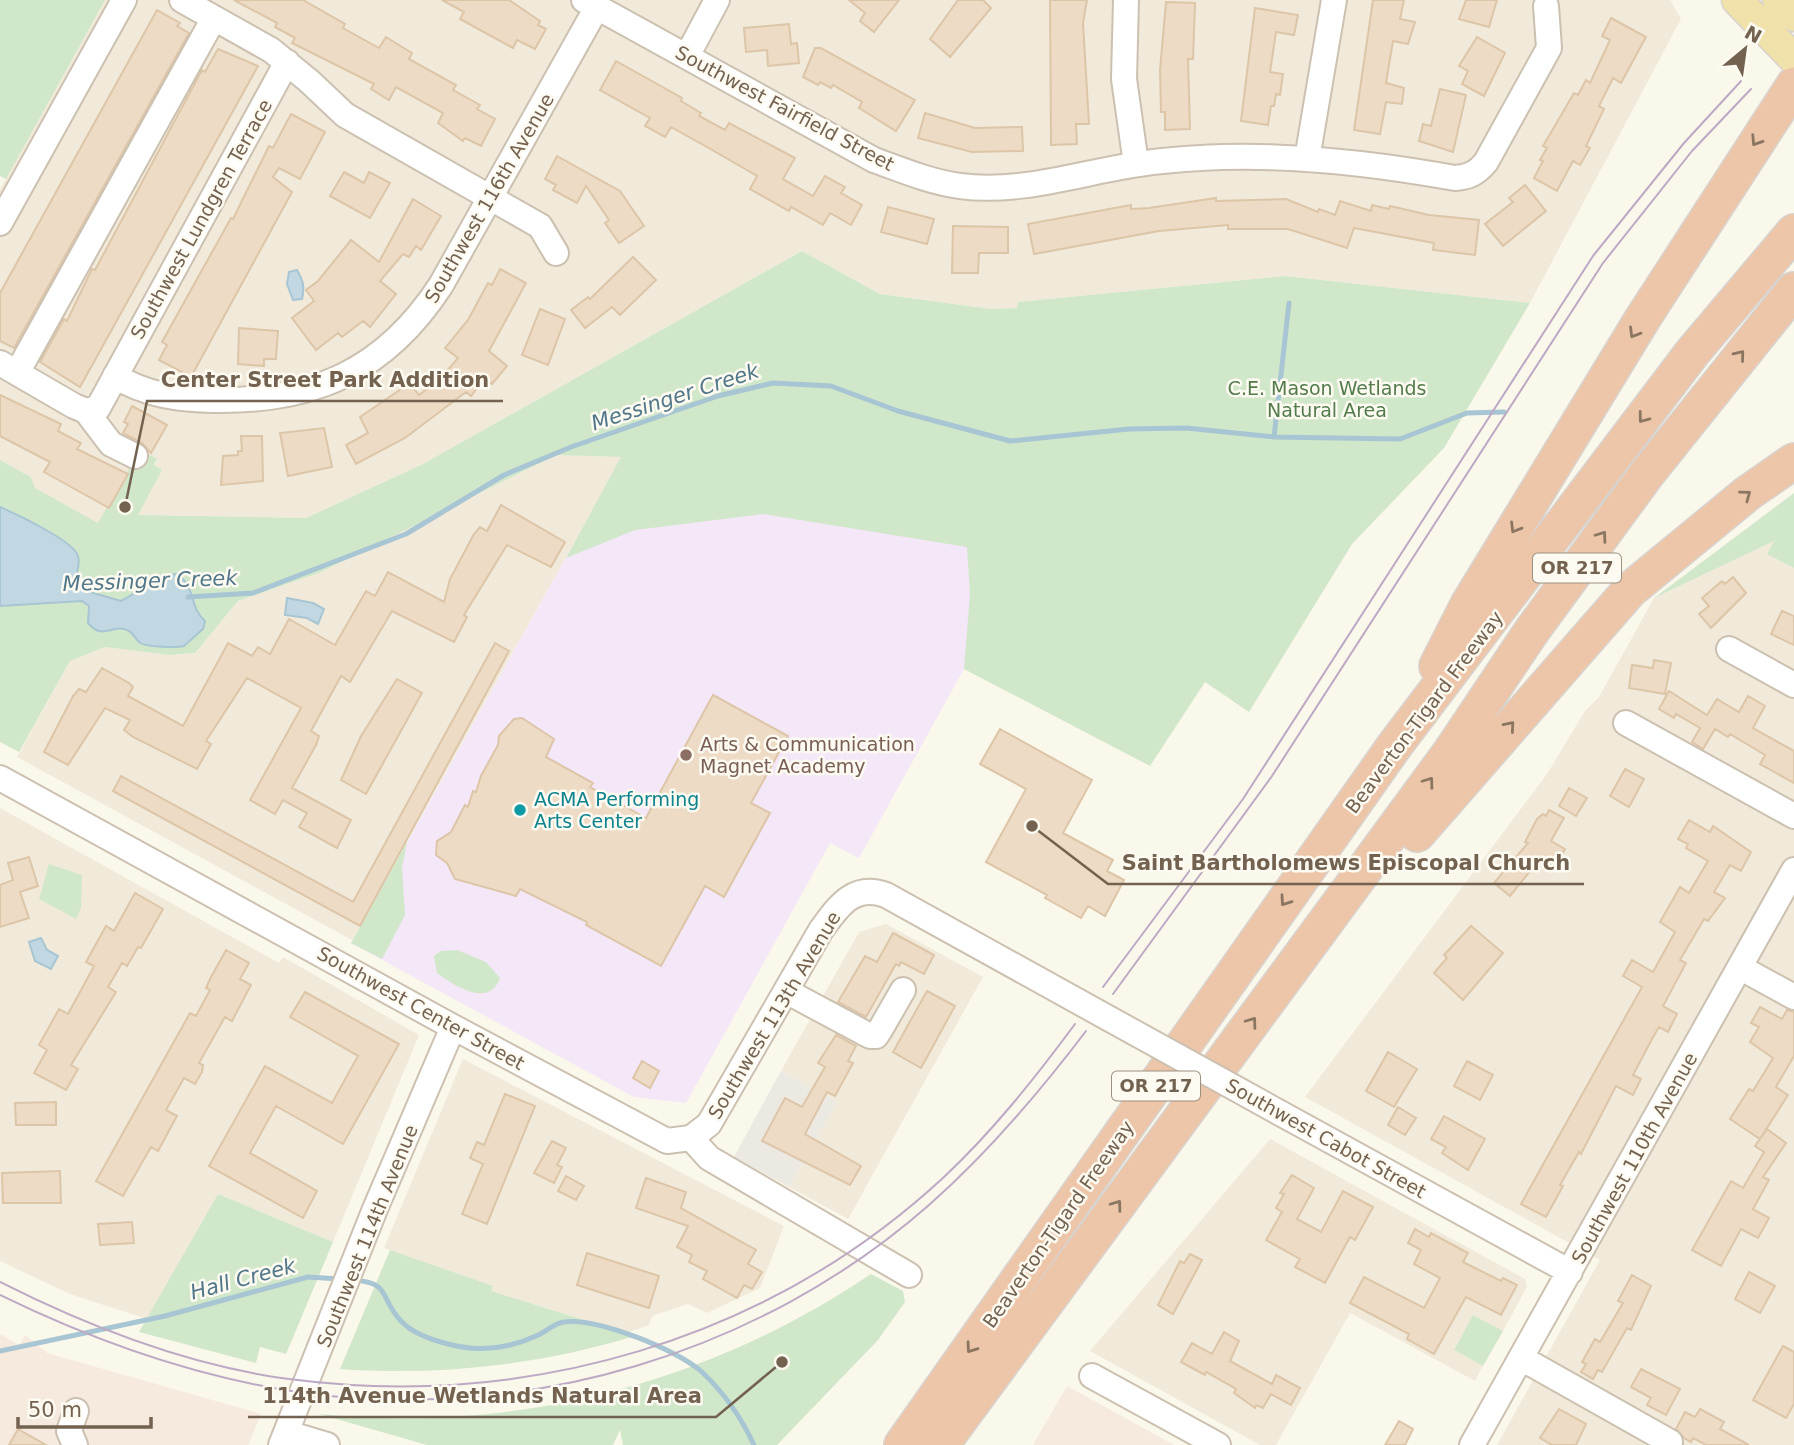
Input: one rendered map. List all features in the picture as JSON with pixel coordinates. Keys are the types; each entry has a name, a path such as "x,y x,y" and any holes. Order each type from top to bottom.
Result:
{"highway":[{"path":"1395,745 1468,605 1643,318 1794,85"},
{"name":"Beaverton-Tigard Freeway","path":"912,1440 1395,745 1692,353 1794,232"},
{"name":"Beaverton-Tigard Freeway","path":"912,1440 1077,1260 1450,753 1531,632 1646,475 1794,290"},
{"path":"1374,857 1416,834 1630,590 1748,493 1794,461"},
{"path":"966,1445 1059,1305 1077,1260"}],"main road":[{"path":"1737,0 1794,59"},
{"path":"1778,0 1794,16"}],"street":[{"path":"0,223 124,0"},
{"path":"182,0 287,62 345,115 541,226 556,253"},
{"path":"687,56 718,0"},
{"path":"1126,0 1124,79 1136,164"},
{"path":"1307,159 1334,0"},
{"name":"Southwest Fairfield Street","path":"590,4 874,160 916,176 961,186 1010,188 1136,164 1222,157 1307,159 1383,165 1455,178 1474,174 1486,162 1549,48 1546,6"},
{"name":"Southwest 116th Avenue","path":"115,376 136,389 178,399 257,399 327,385 380,356 419,317 492,196 590,4"},
{"path":"135,456 111,444 86,411 8,368 214,18"},
{"name":"Southwest Lundgren Terrace","path":"86,411 98,408 287,62"},
{"path":"1729,649 1794,685"},
{"path":"1626,723 1794,816"},
{"name":"Southwest Center Street","path":"0,778 653,1135 667,1141 691,1138"},
{"name":"Southwest 110th Avenue","path":"1472,1445 1794,870"},
{"name":"Southwest Cabot Street","path":"858,893 876,891 886,895 1570,1272"},
{"name":"Southwest 113th Avenue","path":"691,1138 709,1124 834,912 844,901 858,893"},
{"path":"1741,968 1794,996"},
{"path":"786,991 870,1036 876,1035 880,1030 903,990"},
{"name":"Southwest 114th Avenue","path":"284,1439 356,1257 453,1027"},
{"path":"691,1138 709,1158 909,1276"},
{"path":"1521,1358 1670,1442"},
{"path":"1092,1376 1218,1445"},
{"path":"75,1445 68,1431 76,1411"},
{"path":"284,1439 327,1445"}],"shaded area":[{"path":"105,0 1670,0 1681,19 1530,303 1285,276 1018,302 1018,308 991,309 880,294 802,251 423,464 306,518 137,515 157,459 99,524 34,488 31,477 0,460 0,189"},
{"name":"Arts & Communication Magnet Academy","path":"1090,442 859,858 830,843 686,1103 634,1097 351,943 622,457"},
{"path":"556,455 622,457 352,940 17,757 70,661 105,647 169,655 195,653 238,601 319,573"},
{"path":"1794,531 1794,1445 1497,1445 1600,1260 1305,1097 1547,774 1585,711 1599,697 1654,598"},
{"path":"0,808 279,963 283,957 419,1035 333,1242 218,1194 147,1319 70,1294 0,1261"},
{"path":"886,924 983,977 848,1219 789,1187 837,1102 781,1071 859,932"},
{"path":"463,1059 784,1226 760,1288 707,1313 688,1304 652,1316 649,1325 626,1333 491,1291 492,1286 384,1248"},
{"path":"781,1071 837,1102 789,1187 734,1157"},
{"path":"1270,1139 1525,1279 1527,1287 1503,1331 1473,1315 1454,1350 1483,1366 1475,1381 1350,1313 1276,1445 1260,1445 1090,1351"},
{"path":"0,1334 19,1345 25,1335 47,1353 261,1414 248,1445 0,1445"},
{"path":"1067,1386 1174,1445 1033,1445"}],"green space":[{"path":"0,0 105,0 6,179 0,176"},
{"name":"C.E. Mason Wetlands Natural Area","path":"802,251 880,294 991,309 1017,308 1018,302 1285,276 1530,303 1444,448 1352,544 1249,712 1205,682 1150,766 964,669 970,594 967,547 763,514 635,530 566,558 621,457 556,455 319,573 238,601 195,653 169,655 105,647 70,661 19,752 0,742 0,460 31,477 35,488 98,523 140,449 157,459 154,465 162,470 138,515 306,518 423,464"},
{"path":"1794,493 1794,568 1767,554 1774,541 1654,598"},
{"path":"407,842 402,868 405,915 382,959 351,943"},
{"path":"49,864 82,875 81,908 76,919 39,899"},
{"path":"457,950 486,962 500,978 495,987 488,992 471,992 437,973 434,956 441,951"},
{"path":"218,1194 333,1242 286,1354 260,1347 256,1363 139,1332"},
{"path":"390,1250 493,1286 491,1291 635,1336 562,1354 489,1366 415,1371 340,1369"},
{"path":"871,1274 903,1291 905,1302 878,1340 777,1445 623,1445 620,1430 613,1445 427,1445 319,1414 393,1418 465,1416 537,1407 608,1393 677,1372 744,1345 809,1312"},
{"path":"1473,1315 1503,1331 1483,1366 1454,1350"}],"water":[{"path":"297,270 303,284 303,294 302,299 293,300 287,284 289,272"},
{"path":"0,507 43,529 74,550 79,559 76,583 90,592 121,601 168,575 177,574 187,585 197,610 205,621 203,629 184,646 155,646 140,643 130,632 123,629 104,632 94,628 88,623 89,606 82,601 0,606"},
{"path":"287,598 313,603 324,609 318,624 307,618 285,615"},
{"path":"41,938 47,950 58,956 51,969 35,961 29,942"}],"building":[{"path":"234,0 303,0 345,24 343,28 379,48 386,37 412,53 409,59 456,85 453,90 480,105 477,109 495,119 481,146 465,138 463,141 438,123 443,113 396,87 389,100 371,89 374,84 292,43 295,38 275,27 277,23"},
{"path":"442,0 509,0 540,21 538,25 546,29 535,49 517,40 513,48 460,19 464,12"},
{"path":"849,0 899,0 874,32 860,21 865,13"},
{"path":"958,0 983,0 991,8 950,57 930,39"},
{"path":"1050,0 1087,0 1083,23 1089,124 1076,124 1077,144 1051,145"},
{"path":"1373,0 1404,0 1400,19 1415,22 1408,44 1393,41 1386,83 1404,88 1402,104 1386,102 1380,134 1354,130"},
{"path":"1466,0 1497,0 1489,27 1459,19"},
{"path":"1166,2 1195,3 1193,59 1188,59 1190,129 1165,130 1165,112 1161,112 1160,70"},
{"path":"1255,8 1298,15 1294,35 1276,32 1270,72 1283,74 1280,95 1276,94 1274,106 1271,106 1268,125 1241,121"},
{"path":"157,10 180,23 177,26 189,33 14,348 0,341 0,293"},
{"path":"1611,18 1646,37 1621,83 1613,78 1599,106 1604,109 1586,146 1590,148 1580,165 1573,161 1557,191 1534,178 1547,148 1543,146 1574,93 1578,95 1586,80 1590,83 1610,40 1602,36"},
{"path":"789,24 791,44 797,43 799,63 768,66 767,50 746,52 744,28"},
{"path":"1477,37 1505,53 1484,96 1462,84 1468,71 1459,66"},
{"path":"815,48 821,48 915,100 896,131 859,108 862,102 833,85 831,88 820,82 818,85 803,77"},
{"path":"218,49 258,66 80,387 40,362 64,319 67,321 92,269 95,270 202,70 205,72"},
{"path":"616,61 682,98 681,101 701,113 699,116 725,130 729,123 795,158 783,179 813,196 825,176 845,187 841,193 862,205 851,225 830,213 823,225 791,207 789,211 750,189 757,176 671,127 665,137 645,126 650,118 600,90"},
{"path":"1440,89 1466,95 1453,152 1419,141 1423,124 1431,126"},
{"path":"925,113 975,128 1022,127 1023,151 972,152 918,138"},
{"path":"291,114 325,132 300,179 279,168 273,177 292,192 191,377 159,360 167,345 162,342 231,218 233,219 269,146 273,148"},
{"path":"557,156 620,191 644,226 619,243 605,223 609,220 586,186 577,203 553,190 556,185 545,179"},
{"path":"344,172 364,183 369,172 390,183 370,218 330,196"},
{"path":"1525,185 1546,211 1503,246 1485,224 1513,202 1509,198"},
{"path":"1216,198 1216,201 1286,199 1318,212 1319,209 1335,215 1340,201 1371,211 1372,205 1389,209 1390,206 1429,215 1479,220 1475,255 1433,250 1434,243 1354,228 1347,248 1288,229 1228,229 1228,225 1159,231 1034,254 1028,224 1131,205 1131,209 1149,208"},
{"path":"413,199 441,216 421,250 416,246 409,257 403,254 380,281 396,294 370,327 363,321 342,337 338,333 316,350 292,318 314,301 306,290 318,281 351,240 379,262"},
{"path":"888,207 934,219 927,244 881,232"},
{"path":"953,226 1008,227 1008,253 979,253 978,273 952,273"},
{"path":"633,257 656,280 620,315 612,307 585,328 571,310 588,297 590,299"},
{"path":"500,269 526,283 489,351 507,366 492,384 485,378 471,396 466,392 405,438 356,464 346,445 368,433 360,417 410,383 419,395 440,379 458,358 445,348 468,320 488,283 492,285"},
{"path":"540,309 565,319 548,365 522,355"},
{"path":"239,328 278,331 276,359 264,359 264,366 238,364"},
{"path":"0,395 61,424 58,431 81,443 77,449 128,474 109,508 44,472 50,462 0,436"},
{"path":"132,406 167,425 151,453 142,443 123,433 128,424 124,422"},
{"path":"324,428 332,467 288,476 280,433"},
{"path":"241,436 262,436 263,481 221,485 223,456 238,455 238,451 242,451"},
{"path":"501,505 565,542 551,567 507,545 464,615 467,617 454,642 392,611 350,682 341,676 311,731 319,736 316,745 292,788 351,820 337,848 299,827 307,813 283,800 275,814 250,800 301,708 247,678 206,741 211,744 197,769 133,737 124,730 130,720 105,708 68,765 44,752 73,696 79,689 86,692 102,668 133,687 128,696 183,726 228,643 252,656 258,647 270,654 289,619 335,645 366,591 375,596 388,572 444,602 450,579 474,534 480,527 487,531"},
{"path":"1733,577 1746,593 1711,628 1699,614 1709,606 1702,598 1722,581 1725,584"},
{"path":"1782,611 1794,616 1794,645 1771,634"},
{"path":"495,643 509,651 360,926 113,791 121,776 353,902"},
{"path":"1654,660 1671,663 1665,694 1629,688 1632,665 1653,668"},
{"path":"397,679 422,693 366,794 341,780 361,736"},
{"path":"1669,691 1707,715 1717,699 1739,712 1748,696 1765,706 1753,728 1794,751 1794,783 1760,764 1765,755 1730,734 1728,737 1715,729 1703,749 1692,742 1700,728 1676,714 1674,718 1659,709"},
{"name":"Arts & Communication Magnet Academy","path":"713,695 788,736 751,803 770,813 724,897 705,886 661,966 586,925 587,922 520,889 516,896 455,879 447,863 436,855 437,841 451,832 465,805 468,807 473,791 476,792 481,776 498,745 499,736 514,719 522,718 554,739 546,757 593,783 590,787 646,818"},
{"path":"1000,729 1092,780 1063,833 1113,860 1107,871 1124,880 1105,916 1088,906 1081,918 1045,898 1047,895 986,862 1026,789 980,764"},
{"path":"1625,769 1644,779 1629,807 1610,796"},
{"path":"1569,788 1587,798 1576,816 1559,806"},
{"path":"1549,810 1564,818 1551,841 1565,849 1554,868 1539,860 1510,896 1494,883 1528,843 1525,842 1537,819 1543,814 1546,816"},
{"path":"1689,820 1710,832 1713,826 1751,852 1741,871 1730,865 1714,892 1725,898 1708,921 1704,919 1680,960 1686,963 1663,1006 1677,1014 1668,1032 1659,1027 1652,1039 1633,1075 1641,1079 1633,1095 1616,1086 1581,1154 1579,1152 1560,1185 1563,1186 1546,1217 1521,1204 1642,987 1623,976 1632,960 1653,972 1675,932 1660,922 1680,887 1689,893 1708,861 1686,848 1688,844 1678,839"},
{"path":"29,857 38,886 20,892 29,918 0,927 0,885 13,880 8,863"},
{"path":"135,893 163,909 141,948 138,947 127,966 122,963 108,987 116,992 71,1065 78,1069 66,1090 34,1073 47,1050 39,1045 59,1009 68,1014 94,966 86,962 106,926 114,931"},
{"path":"1471,926 1503,953 1463,1000 1434,973 1447,958 1444,955"},
{"path":"893,933 934,955 924,974 901,962 899,966 896,964 866,1017 838,1002 865,956 877,962"},
{"path":"226,950 249,963 240,979 251,985 232,1021 225,1017 199,1063 203,1065 202,1072 195,1084 184,1078 166,1110 177,1116 158,1151 151,1147 123,1196 96,1181 190,1013 196,1016 210,990 206,988 210,979"},
{"path":"927,991 955,1006 921,1068 893,1052"},
{"path":"305,992 399,1044 343,1144 276,1106 250,1153 317,1191 303,1218 209,1166 265,1066 332,1103 358,1056 290,1017"},
{"path":"1760,1007 1782,1019 1787,1010 1794,1012 1794,1056 1776,1087 1788,1095 1760,1139 1730,1119 1749,1089 1753,1091 1773,1058 1750,1042 1759,1027 1751,1023"},
{"path":"836,1035 856,1046 848,1061 853,1063 835,1096 827,1092 805,1134 861,1166 850,1185 762,1141 785,1098 802,1107 825,1067 818,1063"},
{"path":"1388,1052 1417,1069 1394,1107 1366,1091"},
{"path":"642,1061 659,1071 650,1088 633,1078"},
{"path":"1467,1061 1493,1075 1480,1100 1454,1086"},
{"path":"505,1094 535,1106 487,1224 462,1214 483,1164 470,1158 477,1142 484,1145"},
{"path":"56,1102 56,1125 16,1125 15,1103"},
{"path":"1398,1107 1416,1118 1405,1135 1388,1125"},
{"path":"1444,1116 1485,1139 1468,1170 1442,1153 1446,1147 1431,1139"},
{"path":"1767,1129 1786,1143 1763,1177 1769,1180 1753,1209 1769,1218 1758,1238 1741,1229 1721,1266 1692,1250 1731,1181 1743,1188 1764,1152 1755,1146"},
{"path":"552,1141 566,1148 557,1165 562,1167 554,1183 534,1173"},
{"path":"60,1171 61,1203 3,1203 2,1173"},
{"path":"1292,1175 1314,1188 1297,1219 1321,1232 1343,1191 1373,1207 1355,1240 1350,1237 1325,1283 1295,1267 1300,1259 1266,1240 1282,1212 1276,1208 1284,1194 1280,1193"},
{"path":"566,1176 584,1186 576,1200 558,1191"},
{"path":"646,1178 686,1192 681,1208 756,1250 748,1264 762,1272 752,1289 744,1285 737,1298 703,1279 707,1271 689,1262 692,1255 677,1247 688,1226 636,1208"},
{"path":"132,1222 134,1243 100,1245 98,1224"},
{"path":"1415,1229 1429,1237 1431,1233 1468,1253 1463,1262 1501,1281 1503,1278 1517,1285 1501,1315 1466,1297 1434,1354 1407,1339 1409,1334 1350,1303 1364,1277 1424,1308 1440,1278 1414,1264 1421,1250 1408,1243"},
{"path":"587,1253 659,1276 649,1308 577,1285"},
{"path":"1190,1254 1202,1260 1173,1314 1158,1305 1180,1261 1184,1263"},
{"path":"1749,1272 1775,1286 1760,1313 1735,1299"},
{"path":"1632,1275 1651,1286 1631,1330 1627,1328 1602,1372 1598,1370 1593,1379 1581,1372 1586,1364 1582,1362 1595,1339 1600,1342 1623,1303 1618,1301"},
{"path":"1224,1332 1239,1341 1230,1361 1272,1384 1276,1375 1300,1388 1291,1405 1271,1394 1263,1408 1256,1405 1255,1408 1234,1393 1236,1389 1181,1362 1192,1343 1212,1354"},
{"path":"1783,1346 1794,1352 1794,1404 1786,1418 1753,1400"},
{"path":"1641,1369 1680,1389 1666,1415 1647,1405 1651,1398 1631,1387"},
{"path":"1559,1409 1586,1424 1576,1445 1552,1445 1540,1438"},
{"path":"1700,1409 1724,1422 1720,1429 1749,1445 1706,1445 1693,1438 1691,1442 1684,1438 1676,1429 1685,1412 1695,1417"},
{"path":"1399,1421 1413,1429 1405,1445 1385,1445"},
{"path":"18,1429 46,1445 9,1445"}],"waterway":[{"path":"1274,437 1289,303"},
{"name":"Messinger Creek","path":"188,597 253,593 406,534 504,475 571,447 718,396 773,383 831,386 898,411 1010,441 1129,429 1186,428 1274,437 1400,439 1467,413 1504,412"},
{"name":"Hall Creek","path":"0,1351 165,1316 308,1277 340,1279"},
{"name":"Hall Creek","path":"354,1280 380,1288 394,1313 411,1329 429,1338 459,1346 482,1348 515,1344 564,1322 596,1325 656,1345 690,1363 710,1380 744,1425 754,1445"}],"tram line":[{"path":"1103,987 1243,799 1593,256 1684,143 1742,80"},
{"path":"1113,994 1272,776 1603,263 1692,151 1751,89"},
{"path":"0,1282 104,1329 177,1354 252,1373 289,1379 378,1386 466,1384 554,1372 639,1351 721,1321 800,1282 875,1234 944,1177 980,1141 1029,1084 1075,1024"},
{"path":"0,1295 73,1328 148,1356 225,1378 304,1393 388,1400 472,1397 555,1386 637,1366 716,1337 792,1301 863,1257 929,1205 972,1165 1031,1100 1086,1031"}],"place":[{"name":"Center Street Park Addition","path":"125,507"},
{"name":"Arts & Communication Magnet Academy","path":"686,755"},
{"name":"ACMA Performing Arts Center","path":"520,810"},
{"name":"Saint Bartholomews Episcopal Church","path":"1032,826"},
{"name":"114th Avenue Wetlands Natural Area","path":"782,1362"}]}
